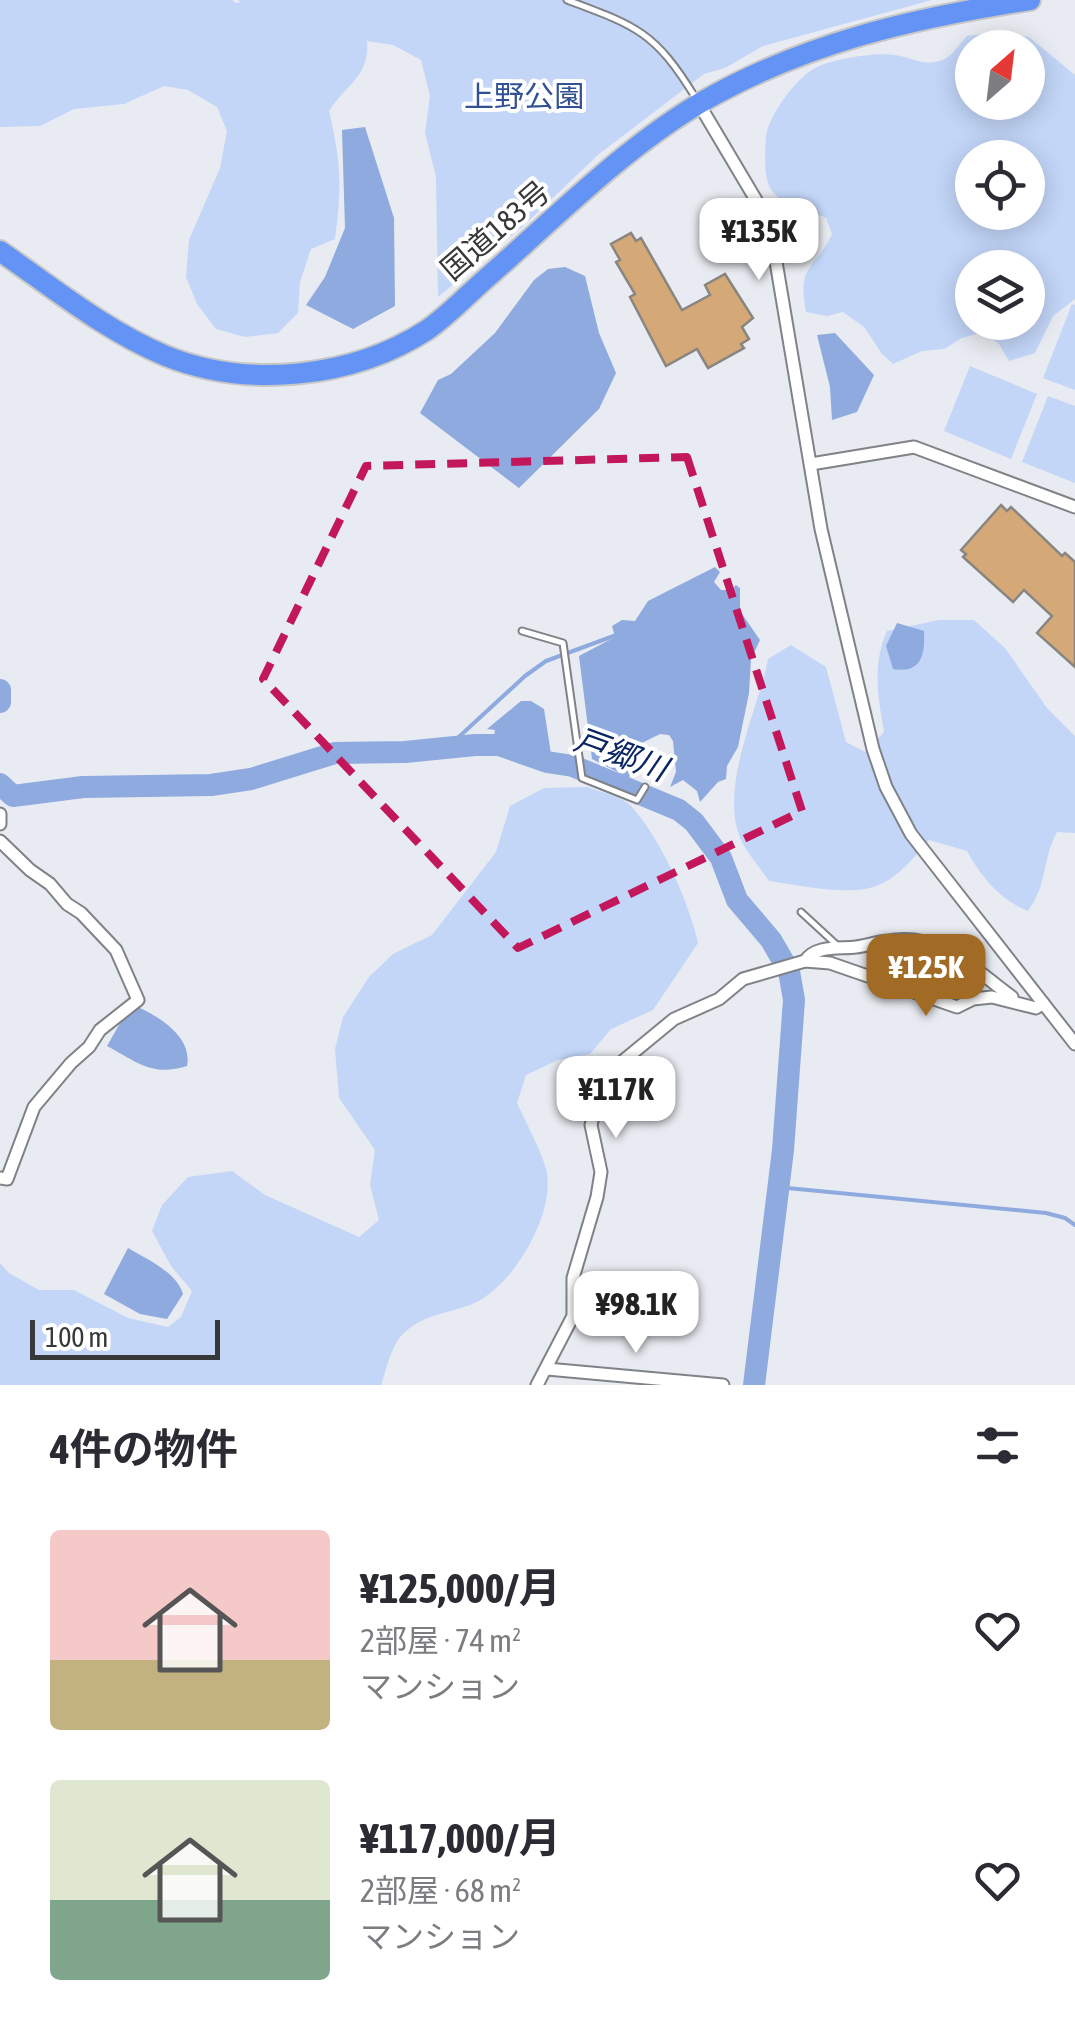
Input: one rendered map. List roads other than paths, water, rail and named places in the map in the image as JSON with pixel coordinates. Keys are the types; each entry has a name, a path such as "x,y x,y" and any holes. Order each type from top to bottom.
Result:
{"highway":[{"name":"国道183号","path":"0,251 98,319 166,356 224,373 281,375 334,367 380,355 428,329 636,148 700,104 827,44 935,15 1030,0"}],"street":[{"path":"700,104 771,232 821,528 873,750 886,787 911,834 1075,1044"},
{"path":"811,464 914,447 1075,507"},
{"path":"0,814 0,824"},
{"path":"0,841 116,950 138,1000 100,1030 90,1047 34,1106 6,1178 0,1178"},
{"path":"804,962 814,952 888,940 938,945 964,958 1020,1002"},
{"path":"537,1385 573,1316 573,1278 601,1172 591,1124 623,1062 674,1018 719,999 743,979 804,962 830,963 957,1008 981,997 1036,1008 1044,1003"},
{"path":"546,1369 722,1385"}],"lane":[{"path":"567,0 584,3 656,41 700,104"},
{"path":"522,631 545,636 564,646 582,778 637,800 644,787"},
{"path":"801,912 840,948"}],"water":[{"path":"365,127 394,218 395,306 353,329 306,305 325,277 345,228 342,130"},
{"path":"565,267 585,276 599,333 616,373 599,409 519,488 420,413 438,380 451,374 495,333 534,280 548,269"},
{"path":"835,333 874,375 857,412 832,420 830,387 817,335"},
{"path":"715,567 720,572 714,582 721,590 731,590 736,585 740,588 740,611 760,640 751,659 738,747 727,766 726,779 718,782 700,802 697,791 683,780 670,787 676,772 669,735 660,734 642,743 629,778 592,759 579,656 615,637 612,626 622,620 635,621 648,601"},
{"path":"897,623 924,631 920,660 903,670 893,669 886,646"},
{"path":"521,701 531,701 544,709 551,754 510,740 487,738 494,736 495,730 487,729"},
{"path":"131,1004 161,1020 178,1035 187,1055 187,1066 154,1069 107,1046"},
{"path":"128,1248 160,1267 180,1286 183,1294 167,1319 140,1314 104,1294"}],"waterway":[{"path":"449,746 546,661 619,634"},
{"name":"戸郷川","path":"0,690 0,702"},
{"name":"戸郷川","path":"0,784 13,796 83,787 211,785 251,779 335,753 499,745 547,762 573,766 679,810 694,822 721,858 737,900 771,940 789,971 794,1000 783,1150 754,1385"},
{"path":"777,1187 1046,1213 1075,1225"}],"park label":[{"name":"上野公園","path":"524,96"}]}
